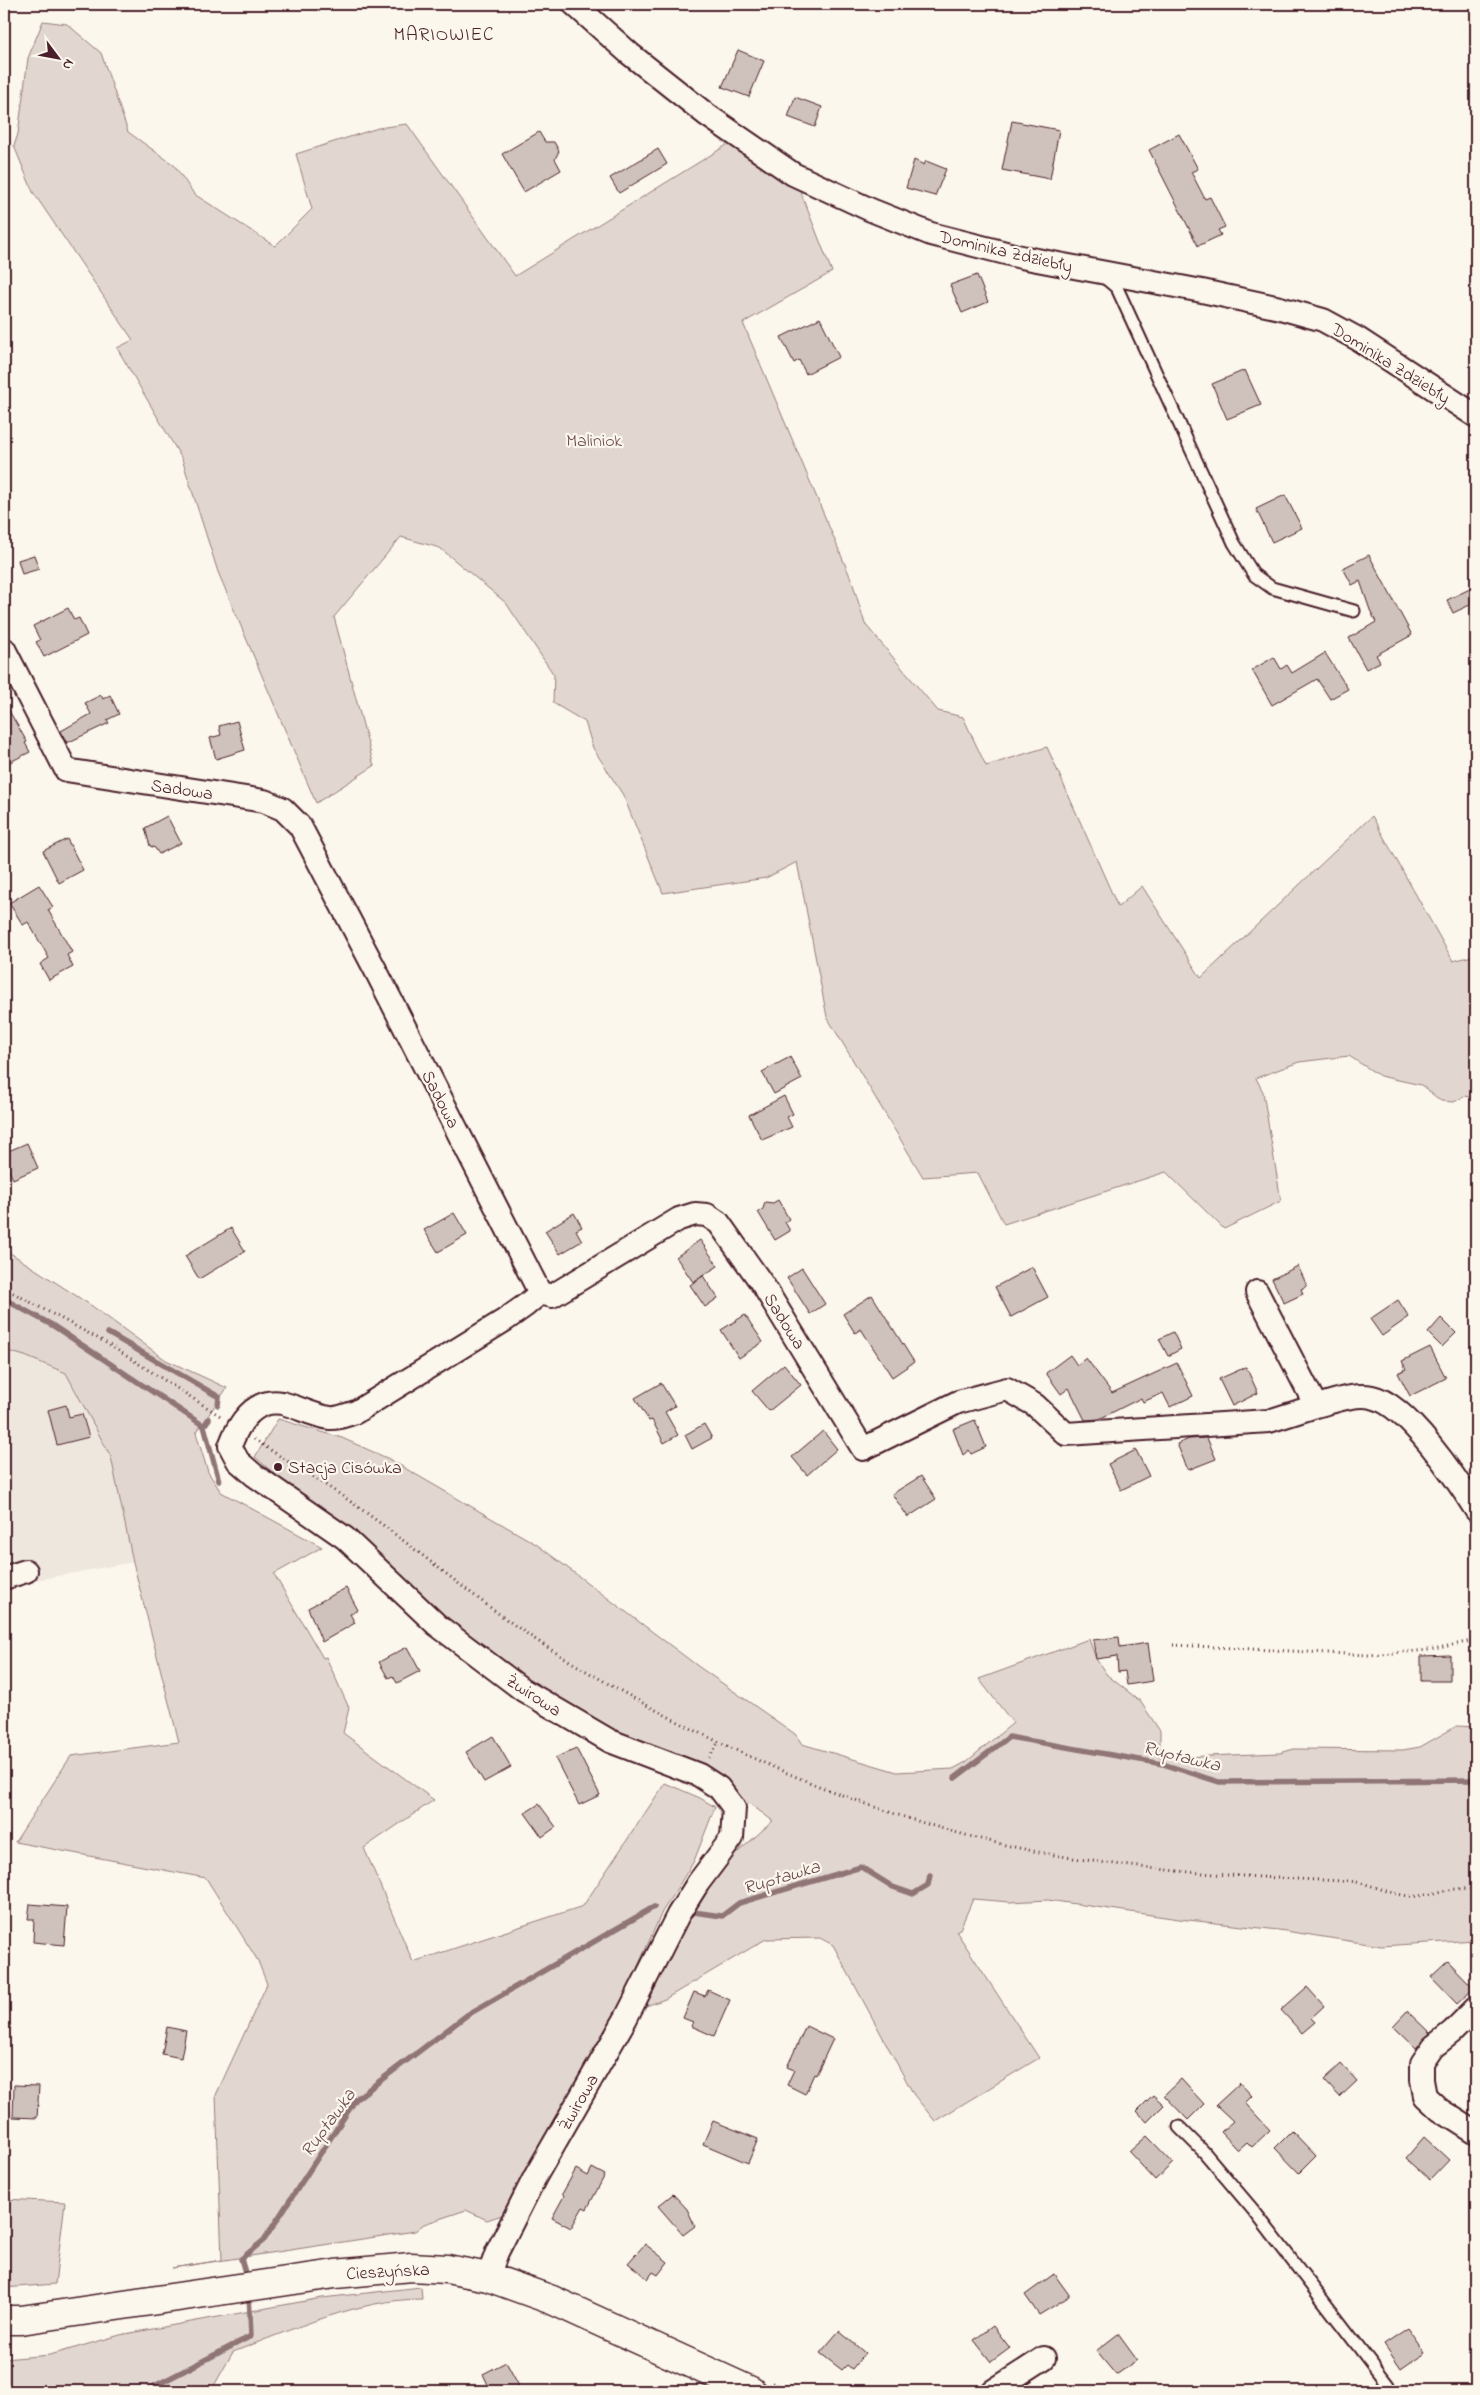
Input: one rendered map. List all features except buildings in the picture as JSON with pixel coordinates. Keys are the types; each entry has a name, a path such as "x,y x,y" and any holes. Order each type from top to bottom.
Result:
{"main road":[{"name":"Cieszyńska","path":"4,2320 21,2320 335,2274 411,2267 447,2269 488,2277 552,2300 760,2386"}],"street":[{"name":"Dominika Zdziebły","path":"574,4 630,54 707,115 793,174 871,210 931,234 1021,257 1202,291 1280,308 1323,320 1358,339 1476,416"},
{"name":"Sadowa","path":"4,649 66,770 264,801 283,809 300,826 540,1293 552,1296 679,1219 695,1214 707,1215 725,1231 763,1285 863,1449 958,1402 1007,1389 1035,1405 1066,1434 1269,1421 1316,1406"},
{"path":"1257,1292 1316,1406 1356,1396 1373,1397 1391,1407 1426,1439 1456,1478 1476,1510"},
{"path":"237,1427 245,1416 261,1406 280,1403 332,1419 356,1412 504,1320 540,1293"},
{"name":"Żwirowa","path":"237,1427 230,1446 238,1461 254,1475 345,1538 372,1566 437,1625 524,1690 610,1741 699,1775 720,1788 734,1808 732,1838 698,1883 678,1915 626,2018 535,2176 497,2252 488,2277"},
{"path":"4,1578 26,1571"},
{"path":"1476,2008 1452,2032 1433,2047 1422,2063 1422,2080 1424,2096 1440,2110 1476,2133"},
{"path":"993,2391 1044,2358"}],"lane":[{"path":"1098,272 1117,288 1234,542 1254,575 1272,588 1354,612"},
{"path":"1179,2127 1204,2152 1254,2211 1388,2385 1390,2391"}],"path":[{"path":"4,1288 103,1341 237,1427 361,1509 493,1609 551,1649 719,1741 782,1772 894,1813 969,1836 1105,1863 1194,1874 1353,1881 1403,1896 1415,1896 1453,1889 1476,1889"},
{"path":"1173,1645 1369,1655 1429,1650 1476,1640"},
{"path":"760,2386 795,2391"}],"shaded area":[{"path":"4,1350 25,1356 66,1374 111,1457 133,1562 4,1586"}],"green space":[{"name":"Maliniok","path":"43,21 67,24 101,53 128,132 174,165 194,194 275,246 312,209 296,154 378,128 407,124 515,276 730,143 799,188 832,272 743,323 852,581 865,624 938,711 963,717 986,766 1047,747 1118,907 1142,886 1201,978 1372,816 1453,961 1476,955 1476,1098 1465,1096 1454,1102 1441,1101 1421,1085 1380,1076 1349,1056 1299,1062 1256,1078 1263,1092 1281,1201 1224,1229 1166,1172 1004,1224 978,1173 923,1177 827,1017 797,862 766,878 663,893 623,795 593,748 585,722 553,703 554,675 506,603 440,548 401,537 334,617 374,766 316,803 218,572 182,459 117,348 133,340 33,192 14,146 18,134 28,58"},
{"path":"4,1249 92,1306 166,1360 227,1388 196,1433 208,1472 221,1492 322,1547 274,1574 323,1658 326,1657 349,1708 343,1733 434,1800 364,1848 413,1962 583,1906 665,1783 700,1798 715,1807 694,1861 662,1912 599,2054 502,2215 487,2220 466,2210 424,2224 415,2231 172,2268 222,2260 216,2095 267,1984 258,1961 206,1878 15,1842 71,1756 179,1742 133,1562 111,1457 66,1373 25,1356 4,1350"},
{"path":"278,1419 342,1438 389,1459 536,1544 699,1667 795,1734 802,1744 897,1772 953,1769 966,1762 1013,1723 979,1679 1089,1639 1096,1659 1107,1675 1140,1701 1160,1731 1160,1758 1280,1753 1294,1749 1403,1750 1420,1747 1457,1726 1476,1727 1476,1940 1381,1946 1279,1930 1179,1919 1048,1900 1010,1902 973,1899 960,1929 956,1931 1039,2058 935,2121 914,2095 833,1945 820,1938 766,1939 665,1999 646,2006 683,1922 712,1875 773,1821 735,1793 537,1693 344,1534 255,1457"},
{"path":"4,2199 65,2202 55,2284 4,2288"},
{"path":"421,2287 422,2299 398,2300 350,2310 326,2317 233,2352 211,2391 4,2391 4,2359 50,2355 120,2335 322,2298"}],"waterway":[{"path":"4,1299 52,1325 204,1426"},
{"path":"108,1333 219,1397 218,1405"},
{"path":"209,1419 204,1426 219,1481"},
{"name":"Ruptawka","path":"955,1778 1009,1737 1163,1764 1219,1782 1476,1780"},
{"name":"Ruptawka","path":"686,1911 722,1916 739,1903 861,1867 893,1887 913,1894 928,1885 930,1875"},
{"name":"Ruptawka","path":"247,2279 241,2259 264,2240 356,2099 467,2015 654,1907"},
{"name":"Ruptawka","path":"145,2391 251,2336 249,2293"}],"place":[{"name":"Stacja Cisówka","path":"278,1467"}],"district":[{"name":"MARIOWIEC","path":"444,33"}]}
